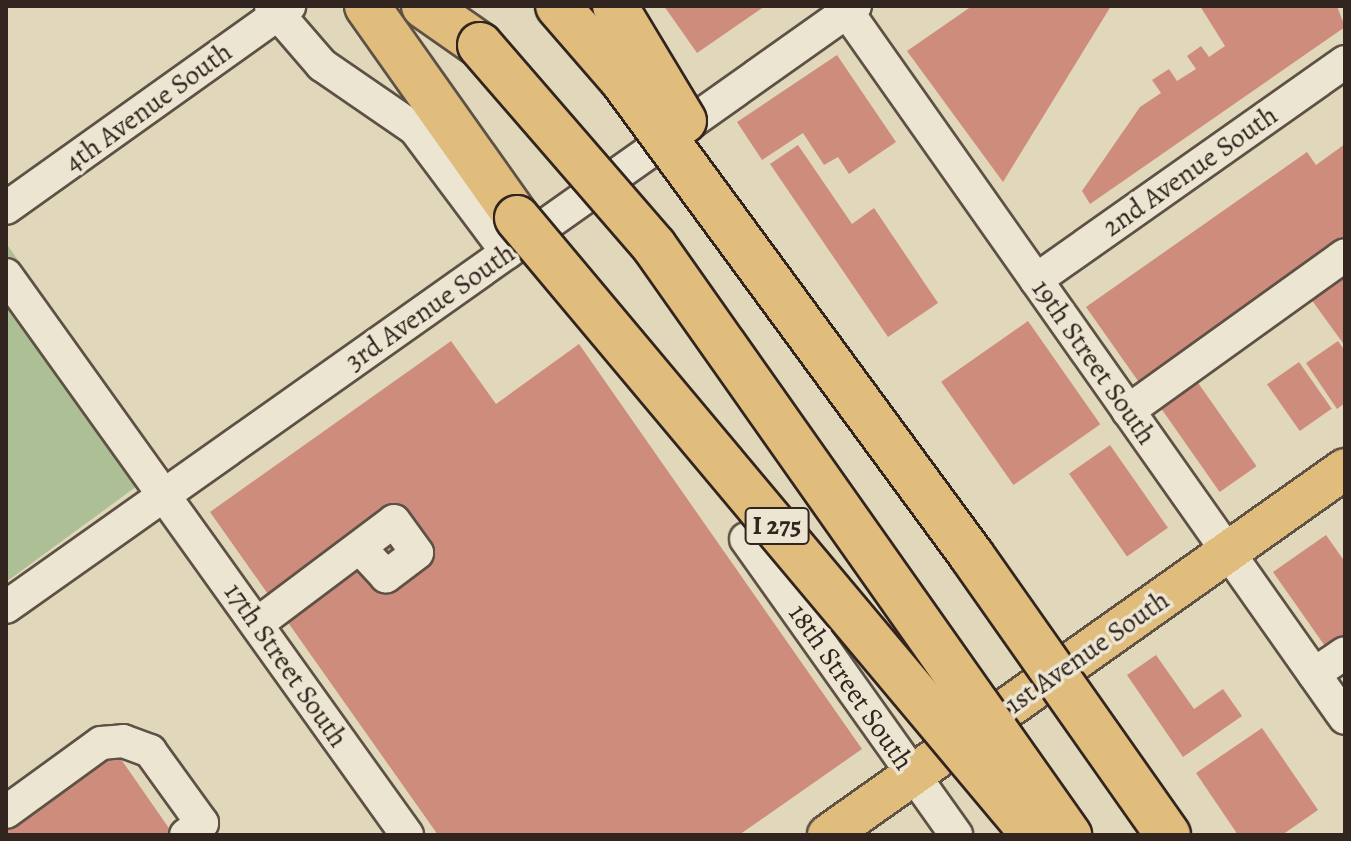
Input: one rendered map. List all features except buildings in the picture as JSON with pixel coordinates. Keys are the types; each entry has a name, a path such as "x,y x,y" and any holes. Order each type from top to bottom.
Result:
{"highway":[{"name":"I 275","path":"367,6 517,218 1034,835"},
{"path":"424,6 480,45 654,246 1069,835"},
{"path":"558,6 623,81 972,556 1168,835"},
{"path":"615,6 972,556"}],"main road":[{"name":"1st Avenue South","path":"828,835 1345,469"}],"street":[{"name":"3rd Avenue South","path":"6,607 848,8"},
{"name":"19th Street South","path":"848,8 1345,718"},
{"path":"279,9 322,65 415,129 507,252"},
{"name":"4th Avenue South","path":"6,208 279,9"},
{"name":"2nd Avenue South","path":"1036,280 1345,62"},
{"path":"1128,411 1345,255"},
{"name":"17th Street South","path":"6,275 166,494 407,835"},
{"name":"18th Street South","path":"746,539 956,835"},
{"path":"257,624 363,551"},
{"path":"1314,674 1345,653"},
{"path":"6,812 101,743 123,741 150,751 202,823 186,835"}],"green space":[{"path":"6,243 163,467 6,582"}]}
